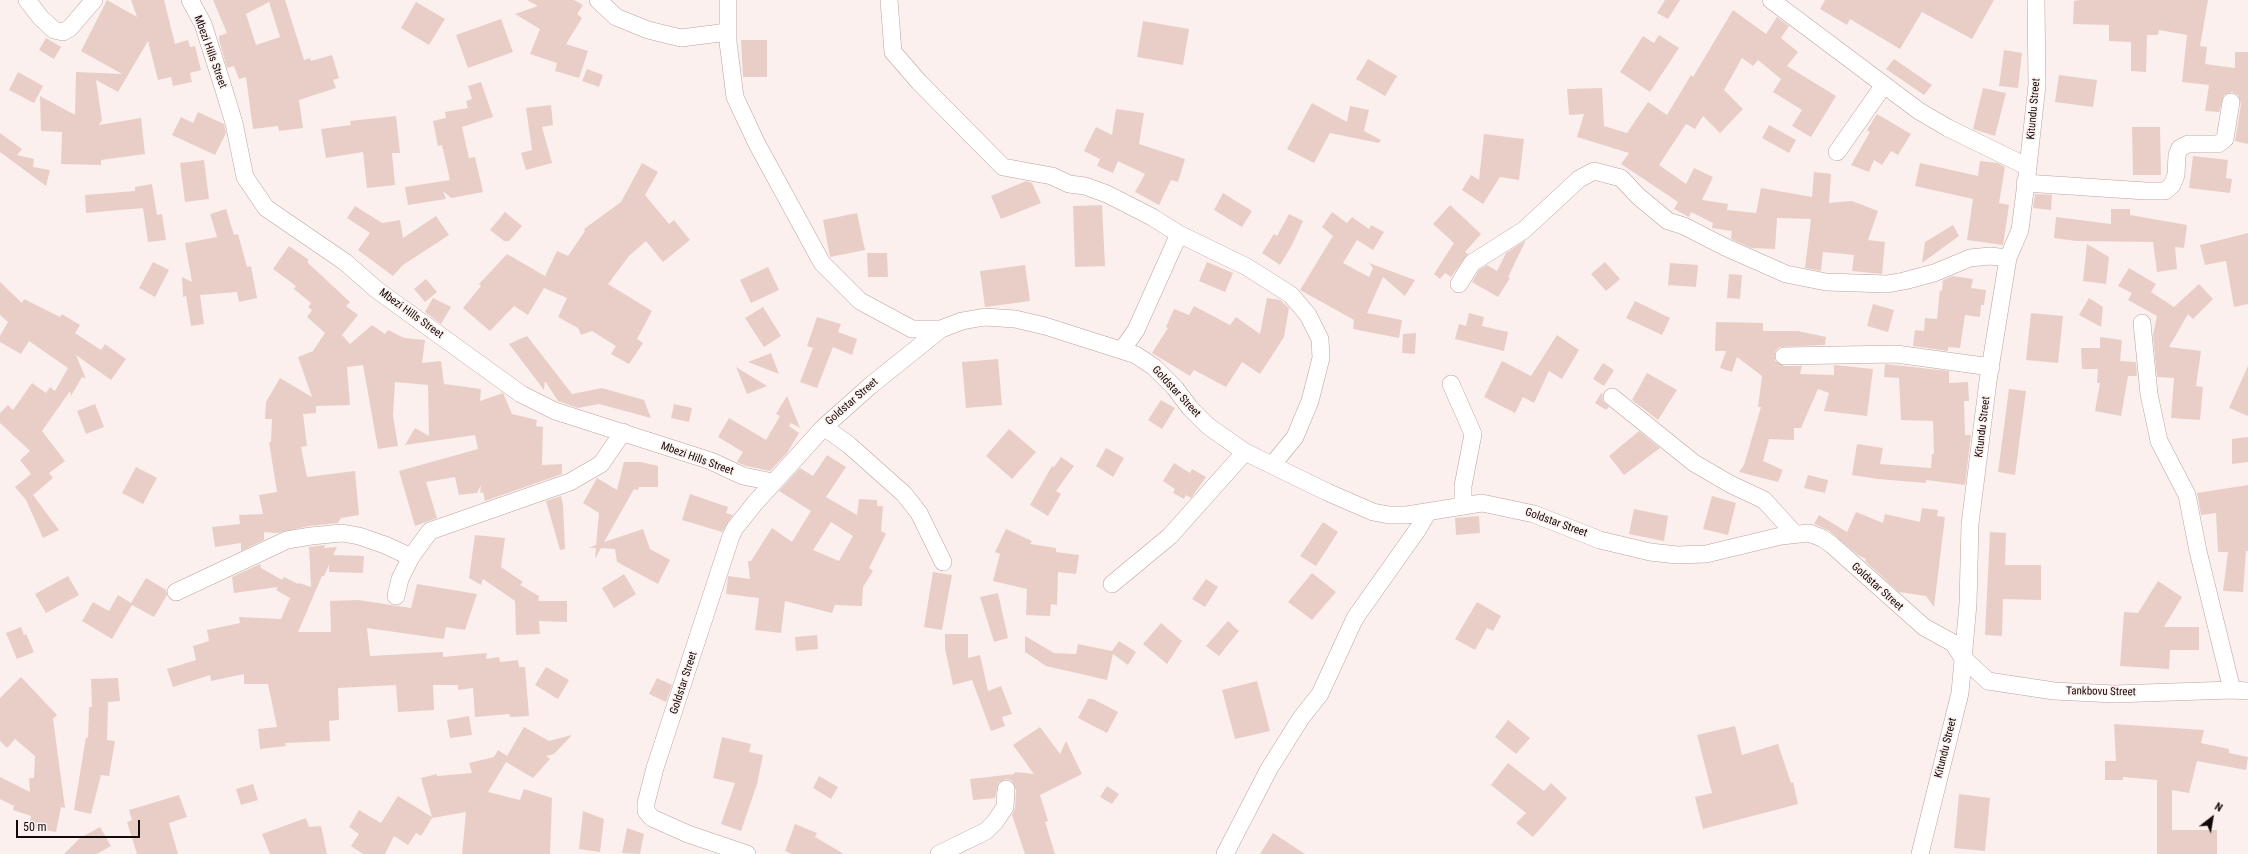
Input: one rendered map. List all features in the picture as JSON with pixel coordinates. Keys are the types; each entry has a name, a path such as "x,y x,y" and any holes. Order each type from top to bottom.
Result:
{"street":[{"path":"27,0 41,18 54,30 63,32 70,28 94,0"},
{"name":"Mbezi Hills Street","path":"190,0 203,24 234,122 245,177 266,208 344,262 382,294 521,394 555,411 711,461 743,476 773,482"},
{"path":"598,0 616,17 648,30 680,38 728,32"},
{"path":"728,0 728,32 735,97 757,144 822,263 860,301 912,329 941,329"},
{"path":"889,0 893,52 919,82 1003,167 1052,176 1068,184 1085,186 1107,194 1152,217 1179,234 1247,267 1279,286 1300,304 1315,326 1320,339 1320,358 1310,401 1295,436 1273,464"},
{"path":"1771,0 1919,110 2027,175 2146,191 2165,190 2172,185 2176,175 2177,155 2180,148 2188,144 2218,144 2225,139 2231,102"},
{"name":"Kitundu Street","path":"1920,854 1960,693 1968,604 1970,524 1991,367 2008,258 2020,230 2037,85 2034,1"},
{"path":"1838,152 1884,85"},
{"path":"1459,284 1472,263 1524,230 1580,179 1594,171 1621,178 1638,196 1668,221 1684,226 1725,247 1786,274 1826,282 1887,284 1904,282 1934,273 1970,258 1990,256 2008,258"},
{"path":"1122,350 1136,330 1179,234"},
{"name":"Goldstar Street","path":"747,854 688,834 652,818 646,811 646,803 655,768 731,536 741,521 773,482 824,427 870,386 941,329 962,322 985,317 1015,319 1071,333 1136,355 1154,367 1175,388 1190,408 1208,426 1245,452 1273,464 1327,492 1373,512 1389,515 1428,512 1482,504 1534,514 1600,540 1650,552 1677,556 1706,554 1795,534 1809,533 1822,538 1919,623 1953,643 1963,658"},
{"path":"2142,323 2149,394 2159,441 2187,495 2198,551 2240,690"},
{"path":"1784,356 1896,354 1991,367"},
{"path":"1451,384 1471,424 1473,434 1463,486 1463,506"},
{"path":"1612,397 1694,462 1730,484 1764,500 1795,534"},
{"path":"824,427 854,449 904,494 919,512 943,562"},
{"path":"396,596 400,579 411,558 430,531 570,482 601,464 623,432"},
{"path":"1112,584 1170,536 1245,452"},
{"path":"1225,854 1269,769 1301,718 1320,694 1356,618 1418,529 1428,512"},
{"path":"176,592 288,540 311,536 342,534 359,536 386,545 411,558"},
{"name":"Tankbovu Street","path":"1963,658 1988,681 2054,691 2114,694 2240,690"},
{"path":"939,854 986,831 995,822 1005,807 1006,789"}],"building":[{"path":"107,0 137,17 131,0 164,0 175,44 188,40 190,47 195,46 201,70 190,73 192,82 173,86 171,77 158,80 148,41 118,92 96,80 102,120 99,125 141,118 145,154 101,160 101,165 61,164 62,132 41,131 40,96 75,115 76,72 122,74 81,51"},
{"path":"213,0 285,0 304,60 310,58 311,61 332,55 339,78 333,80 336,88 299,100 303,128 279,131 278,126 253,129 246,77 239,79 234,66 227,68 219,40 219,36 227,33","holes":["269,2 280,37 256,45 246,14"]},
{"path":"527,0 574,0 583,5 577,14 582,18 566,44 588,51 579,78 555,71 557,63 530,54 540,29 515,14 538,6"},
{"path":"1665,0 1680,0 1668,19 1657,13"},
{"path":"1825,0 1994,0 1972,39 1922,12 1900,49 1850,19 1847,25 1820,9"},
{"path":"2208,0 2200,46 2207,47 2205,64 2235,68 2235,52 2248,52 2248,144 2235,141 2241,104 2238,95 2232,92 2224,95 2219,112 2205,111 2209,85 2182,82 2187,35 2159,30 2158,35 2147,35 2146,72 2131,71 2131,42 2109,41 2109,25 2073,24 2074,1"},
{"path":"416,2 445,19 429,45 401,28"},
{"path":"1733,10 1766,34 1777,17 1789,26 1781,38 1798,52 1787,66 1836,96 1811,137 1792,126 1802,110 1773,92 1781,79 1758,60 1753,66 1742,58 1724,90 1743,109 1720,133 1703,116 1695,129 1686,124 1659,165 1686,184 1694,168 1713,177 1702,200 1728,204 1727,210 1756,213 1761,188 1812,197 1814,172 1831,174 1829,203 1852,201 1878,211 1868,240 1885,242 1882,274 1852,271 1854,255 1823,252 1821,271 1805,268 1811,219 1777,218 1775,249 1751,248 1731,239 1732,231 1712,228 1713,223 1691,212 1689,217 1674,209 1678,202 1621,164 1629,153 1577,137 1584,114 1569,115 1567,89 1602,88 1604,126 1627,133 1648,102 1667,115 1691,75 1693,77"},
{"path":"501,19 513,52 468,68 456,35"},
{"path":"1143,21 1189,29 1183,65 1137,57"},
{"path":"1659,35 1679,48 1650,92 1620,72 1643,36 1654,43"},
{"path":"46,38 61,47 54,59 39,50"},
{"path":"741,40 767,40 767,77 743,77"},
{"path":"2004,50 2022,53 2018,88 1999,86"},
{"path":"1368,59 1397,76 1385,96 1356,79"},
{"path":"1894,59 1932,85 1924,95 1886,69"},
{"path":"587,69 603,75 599,87 582,81"},
{"path":"18,72 43,86 34,103 9,90"},
{"path":"2059,75 2097,80 2093,107 2055,102"},
{"path":"481,82 493,117 462,127 469,158 475,157 483,192 451,198 443,191 446,199 408,205 405,187 450,180 442,145 438,146 433,121 446,118 445,112 468,108 466,101 472,99 468,86"},
{"path":"1983,88 2006,93 1995,136 1973,129"},
{"path":"1312,103 1347,122 1350,106 1369,110 1364,131 1381,140 1379,143 1330,133 1314,163 1287,149"},
{"path":"551,105 553,125 542,127 552,163 526,170 521,153 532,150 526,108"},
{"path":"1116,109 1144,113 1139,144 1185,159 1178,182 1171,180 1159,205 1135,192 1145,174 1118,161 1113,173 1097,166 1100,159 1084,151 1096,127 1112,135"},
{"path":"198,112 224,124 226,133 215,155 172,135 181,117 193,123"},
{"path":"1877,114 1911,134 1898,155 1891,151 1882,165 1874,160 1869,172 1851,165 1870,132 1867,130"},
{"path":"396,116 400,153 392,153 395,185 367,188 363,152 326,158 321,129 351,125 350,121"},
{"path":"1769,125 1796,140 1789,153 1762,138"},
{"path":"2132,127 2160,127 2161,175 2133,175"},
{"path":"0,133 22,149 17,155 34,159 33,167 50,170 46,186 0,152"},
{"path":"1484,134 1524,139 1519,180 1500,177 1483,204 1462,190 1471,175 1479,180"},
{"path":"2193,156 2228,160 2226,178 2232,179 2230,193 2189,188"},
{"path":"204,160 209,199 185,202 180,163"},
{"path":"1980,161 1998,163 2005,167 1999,203 2009,205 2003,245 1967,240 1973,199 1915,186 1920,163 1978,176"},
{"path":"642,163 658,172 645,195 669,224 674,220 690,240 663,262 646,241 629,256 608,284 652,311 637,339 643,343 629,364 611,354 616,346 592,331 581,335 578,328 558,317 567,298 544,288 528,315 514,306 490,331 463,308 481,286 479,284 507,254 545,276 557,251 568,256 585,231 584,229 621,202"},
{"path":"1026,181 1032,183 1041,203 1001,219 991,196"},
{"path":"152,184 157,215 162,214 166,240 148,242 143,208 86,213 85,195 135,191 135,187"},
{"path":"1223,193 1252,211 1242,227 1214,210"},
{"path":"2035,194 2052,195 2051,210 2033,208"},
{"path":"1102,205 1105,266 1075,267 1073,206"},
{"path":"1450,205 1481,234 1465,252 1468,254 1451,277 1445,273 1440,279 1434,274 1454,243 1433,224"},
{"path":"355,206 382,223 400,220 403,238 436,216 449,235 403,265 393,276 358,250 370,233 347,218"},
{"path":"226,209 234,235 238,234 247,267 251,266 257,298 239,302 237,292 200,295 204,324 191,326 186,296 183,297 182,277 192,282 185,243 217,237 210,214"},
{"path":"2111,209 2130,209 2130,215 2187,225 2184,248 2175,247 2177,269 2157,272 2153,242 2076,241 2054,238 2056,217 2111,224"},
{"path":"505,212 522,226 509,241 504,241 490,230"},
{"path":"1332,212 1347,223 1352,217 1369,229 1371,225 1384,232 1373,250 1357,240 1343,263 1369,277 1373,268 1369,263 1415,280 1405,296 1383,277 1367,313 1402,320 1399,338 1353,329 1354,320 1300,290 1333,236 1322,227"},
{"path":"857,213 865,250 830,257 823,220"},
{"path":"1289,214 1303,221 1292,245 1280,265 1262,253 1274,234 1277,236"},
{"path":"1953,225 1959,236 1922,263 1925,242"},
{"path":"2248,233 2248,304 2234,307 2226,261 2205,265 2200,245"},
{"path":"1526,240 1508,277 1510,278 1498,297 1472,282 1479,270 1487,265 1497,271 1506,253"},
{"path":"2087,244 2109,257 2106,284 2083,281"},
{"path":"289,246 309,260 307,262 350,302 346,306 358,315 342,335 350,344 372,325 385,334 388,330 404,338 425,340 422,363 441,361 444,384 481,389 480,401 503,393 512,414 537,420 536,426 543,427 542,465 562,464 562,474 485,501 483,492 480,493 481,485 477,493 459,495 455,477 426,482 437,518 415,526 399,471 478,449 475,435 405,445 415,428 429,436 428,385 395,382 393,416 398,446 378,449 363,365 347,367 350,405 316,406 316,413 303,414 307,446 301,447 307,477 355,471 359,515 341,518 338,523 309,526 278,533 264,532 264,540 241,551 241,543 215,547 212,527 240,524 239,515 263,514 259,495 277,492 269,442 271,442 272,419 265,419 266,402 280,378 312,397 298,357 313,351 325,333 307,317 312,310 308,307 311,303 294,289 296,286 273,269"},
{"path":"867,253 887,253 888,277 868,277"},
{"path":"153,262 169,270 155,297 139,288"},
{"path":"1207,262 1233,273 1225,292 1199,281"},
{"path":"1605,262 1620,279 1606,291 1591,274"},
{"path":"1670,263 1698,265 1696,287 1668,285"},
{"path":"1025,265 1030,301 985,307 980,271"},
{"path":"768,267 779,290 751,303 740,280"},
{"path":"2129,268 2156,284 2151,292 2174,307 2199,284 2213,299 2193,319 2188,314 2169,347 2201,351 2196,386 2203,387 2200,420 2171,418 2174,378 2157,377 2153,335 2157,316 2128,300 2132,293 2118,286"},
{"path":"1729,274 1742,275 1740,299 1727,298"},
{"path":"1953,276 1973,279 1971,288 1986,290 1984,305 1981,305 1980,317 1965,315 1960,348 1948,347 1948,351 1913,346 1915,330 1924,331 1925,318 1937,319 1940,290 1942,291 1943,280"},
{"path":"426,279 437,292 425,302 414,289"},
{"path":"0,282 22,303 24,299 60,317 62,314 80,325 75,333 101,350 105,344 126,359 111,380 76,355 86,379 82,377 71,396 70,391 42,431 65,461 49,473 53,478 33,495 59,530 43,538 26,500 15,487 31,474 20,460 30,451 0,423 0,413 8,405 13,410 32,383 46,393 50,387 55,391 68,368 29,341 21,354 0,342 0,336 8,322 0,315"},
{"path":"433,298 451,307 441,324 425,312"},
{"path":"1267,298 1280,300 1289,308 1284,337 1260,374 1242,362 1226,387 1194,370 1190,376 1152,353 1168,328 1166,327 1174,309 1189,315 1194,306 1230,325 1236,317 1260,334"},
{"path":"2089,298 2103,307 2101,327 2079,315"},
{"path":"1635,301 1670,318 1662,335 1626,318"},
{"path":"1873,304 1894,310 1888,332 1867,326"},
{"path":"763,307 781,336 764,347 745,318"},
{"path":"1469,313 1484,317 1482,326 1508,332 1504,351 1455,339 1459,324 1466,326"},
{"path":"2031,313 2063,316 2058,363 2026,360"},
{"path":"817,317 841,324 838,332 857,339 852,355 833,347 817,388 800,382 813,348 807,346"},
{"path":"1716,322 1763,323 1763,331 1798,331 1826,337 1825,345 1779,347 1775,352 1775,361 1784,366 1802,366 1800,374 1834,375 1834,365 1873,369 1867,416 1824,411 1829,393 1818,389 1801,428 1794,428 1794,440 1769,439 1763,461 1783,470 1778,482 1739,472 1744,465 1761,407 1758,407 1762,376 1737,357 1732,372 1720,368 1726,351 1715,351"},
{"path":"1416,333 1415,354 1402,353 1403,334"},
{"path":"1557,335 1579,350 1562,379 1549,371 1534,403 1523,397 1515,413 1484,397 1502,361 1531,376"},
{"path":"527,336 572,394 602,388 644,400 651,418 599,404 578,408 558,401 545,381 544,390 509,344"},
{"path":"2100,337 2122,340 2120,361 2136,362 2137,376 2128,376 2121,416 2095,411 2100,383 2097,383 2098,369 2082,369 2081,348 2100,348"},
{"path":"771,353 779,374 748,362"},
{"path":"998,359 1002,405 966,408 962,362"},
{"path":"1603,363 1614,370 1604,386 1593,379"},
{"path":"1885,364 1949,371 1949,383 1968,382 1969,401 1964,401 1965,435 1971,435 1965,485 1926,480 1926,483 1878,479 1852,475 1857,444 1883,448 1880,464 1931,468 1932,454 1934,454 1933,421 1901,420 1899,378 1884,377"},
{"path":"2248,366 2248,416 2229,408"},
{"path":"736,367 767,386 747,394"},
{"path":"1647,373 1677,390 1658,420 1632,400"},
{"path":"2009,389 2026,391 2015,475 1998,472"},
{"path":"1602,392 1603,401 1609,407 1606,410 1595,403"},
{"path":"787,396 800,428 791,423 789,426 799,433 787,453 770,471 746,466 737,462 743,452 718,437 729,418 766,440 780,416 776,414"},
{"path":"1161,400 1175,408 1162,429 1148,420"},
{"path":"95,404 104,427 86,434 77,411"},
{"path":"674,404 692,408 689,422 671,418"},
{"path":"1009,429 1036,452 1012,479 986,456"},
{"path":"1639,431 1660,448 1624,475 1609,456"},
{"path":"2248,437 2248,462 2232,464 2232,439"},
{"path":"1106,448 1124,458 1113,477 1096,466"},
{"path":"827,455 846,467 826,497 857,515 859,499 877,500 877,506 883,506 881,531 886,534 869,568 873,571 863,587 862,606 835,605 832,613 785,601 781,633 755,630 759,598 726,594 728,576 750,579 748,561 751,561 772,528 792,542 811,511 779,491 800,468 813,476","holes":["831,522 853,536 839,561 813,550"]},
{"path":"1061,457 1074,466 1056,491 1061,494 1048,516 1030,505 1052,466 1054,467"},
{"path":"624,462 641,462 658,466 658,487 639,487 638,490 634,489 604,542 643,529 650,549 670,560 658,584 617,562 615,549 601,548 595,559 596,548 589,548 596,545 599,513 583,503 597,478 617,490"},
{"path":"1174,463 1190,473 1192,469 1206,477 1191,498 1186,495 1184,499 1173,493 1175,489 1163,481"},
{"path":"136,467 157,478 143,504 122,493"},
{"path":"1808,475 1828,480 1825,493 1804,488"},
{"path":"2248,485 2248,551 2246,551 2243,592 2223,591 2228,552 2218,552 2216,513 2201,515 2197,493"},
{"path":"690,494 728,507 726,513 733,515 722,532 682,520"},
{"path":"561,496 563,505 565,549 560,550 546,501"},
{"path":"1712,496 1736,503 1728,535 1703,529"},
{"path":"1922,508 1938,510 1937,516 1945,517 1934,607 1926,596 1899,592 1865,561 1866,559 1858,555 1828,530 1814,524 1819,515 1847,532 1856,512 1883,523 1885,514 1920,522"},
{"path":"1634,509 1668,516 1664,541 1629,534"},
{"path":"1479,516 1480,533 1456,535 1455,518"},
{"path":"1323,522 1338,532 1316,566 1300,556"},
{"path":"1006,529 1032,541 1030,544 1056,548 1056,552 1079,555 1076,574 1058,572 1057,605 1051,604 1050,616 1026,615 1027,589 993,581 1000,554 995,552"},
{"path":"1990,532 2006,533 2005,565 2041,565 2041,600 2003,599 2002,636 1985,635"},
{"path":"475,535 505,538 501,567 523,582 520,585 539,596 538,601 567,601 567,622 539,621 540,634 516,635 515,601 483,579 481,585 469,578"},
{"path":"325,545 324,548 337,547 333,555 364,556 363,573 329,572 329,565 324,576 322,576 298,632 331,632 330,601 358,600 411,608 417,584 477,594 465,630 446,627 444,639 367,628 370,656 443,652 443,657 487,653 486,659 499,657 500,662 518,660 519,667 525,667 529,716 510,717 509,714 475,717 473,688 458,690 458,685 433,685 434,710 398,712 396,685 338,688 339,720 329,721 330,741 285,743 286,746 260,749 258,729 277,727 268,684 244,684 244,674 211,681 210,675 173,687 167,669 196,660 193,646 209,641 207,630 240,623 239,617 281,619 290,598 276,590 278,587 234,593 232,577 260,564 261,568 282,580 284,577 298,584 311,587 309,547"},
{"path":"933,572 952,575 942,630 924,627"},
{"path":"1312,573 1336,592 1312,620 1288,602"},
{"path":"624,574 636,594 614,608 602,588"},
{"path":"68,576 79,595 46,613 35,594"},
{"path":"146,578 166,590 167,595 154,617 132,605 112,639 82,621 93,602 109,611 118,595 131,603"},
{"path":"1206,579 1218,587 1205,607 1192,599"},
{"path":"2158,581 2182,597 2164,627 2199,627 2199,650 2170,650 2169,669 2120,666 2124,612 2138,613"},
{"path":"998,593 1008,638 994,642 980,597"},
{"path":"1477,602 1501,616 1493,631 1487,628 1475,650 1455,639"},
{"path":"1228,621 1239,631 1219,656 1206,646"},
{"path":"1161,623 1182,641 1167,664 1143,644"},
{"path":"21,627 24,635 26,634 34,652 17,659 6,633"},
{"path":"945,634 968,634 968,658 980,655 988,691 1001,686 1012,714 1002,717 1005,726 991,731 972,680 953,685 945,649"},
{"path":"817,635 818,649 796,651 795,637"},
{"path":"1025,636 1054,653 1076,654 1078,644 1112,651 1119,641 1136,652 1128,665 1113,654 1107,680 1046,666 1025,652"},
{"path":"546,667 569,680 558,699 535,685"},
{"path":"21,677 57,715 53,719 65,808 61,807 56,832 29,827 31,816 13,810 14,806 0,799 0,777 30,792 29,778 34,778 35,756 15,739 7,748 0,741 0,698"},
{"path":"118,678 120,701 108,702 107,740 115,741 109,776 101,775 91,814 74,810 86,737 88,738 89,707 92,707 91,679"},
{"path":"657,678 672,685 666,702 649,694"},
{"path":"1257,681 1270,731 1235,739 1222,690"},
{"path":"1088,699 1093,699 1118,712 1107,733 1078,718"},
{"path":"469,716 472,735 450,738 447,720"},
{"path":"1508,720 1530,738 1516,754 1495,737"},
{"path":"2114,724 2204,730 2201,743 2229,749 2229,753 2248,757 2246,770 2197,761 2189,793 2172,790 2172,830 2217,830 2217,854 2157,854 2157,780 2123,777 2123,780 2105,780 2105,761 2116,761"},
{"path":"1735,726 1742,755 1778,744 1791,783 1793,782 1798,804 1703,829 1695,797 1712,793 1697,735"},
{"path":"524,727 549,741 572,735 554,754 546,756 550,759 533,778 506,762 488,792 520,800 524,789 552,798 550,854 462,854 466,812 432,818 421,836 416,833 408,845 394,836 385,854 363,854 351,846 359,834 349,827 359,810 381,823 398,796 432,817 421,778 437,774 437,776 472,773 469,763 494,757 498,750 507,756"},
{"path":"1040,727 1060,754 1066,741 1082,774 1040,795 1048,821 1045,822 1055,854 1025,854 1012,815 1015,808 1016,790 1011,780 1006,779 998,783 995,798 973,800 970,779 1014,774 1015,772 1034,774 1013,745"},
{"path":"722,737 751,744 749,752 763,755 757,784 741,831 721,824 735,783 713,778"},
{"path":"1508,763 1544,791 1551,783 1567,798 1533,837 1516,823 1526,813 1491,785"},
{"path":"819,776 838,787 831,799 813,788"},
{"path":"253,784 258,800 241,805 236,789"},
{"path":"1107,786 1119,794 1112,804 1100,797"},
{"path":"1959,794 1990,798 1985,851 1954,848"},
{"path":"179,795 187,817 169,823 178,854 137,854 127,822 132,820 129,810"},
{"path":"583,811 604,819 600,852 579,849"},
{"path":"306,818 309,827 321,826 327,854 270,854 262,834"},
{"path":"795,824 817,833 815,837 844,854 792,854 785,851"},
{"path":"100,827 111,846 97,854 64,854 80,838"},
{"path":"627,828 644,834 640,854 622,853"},
{"path":"1273,833 1305,854 1260,854"}]}
